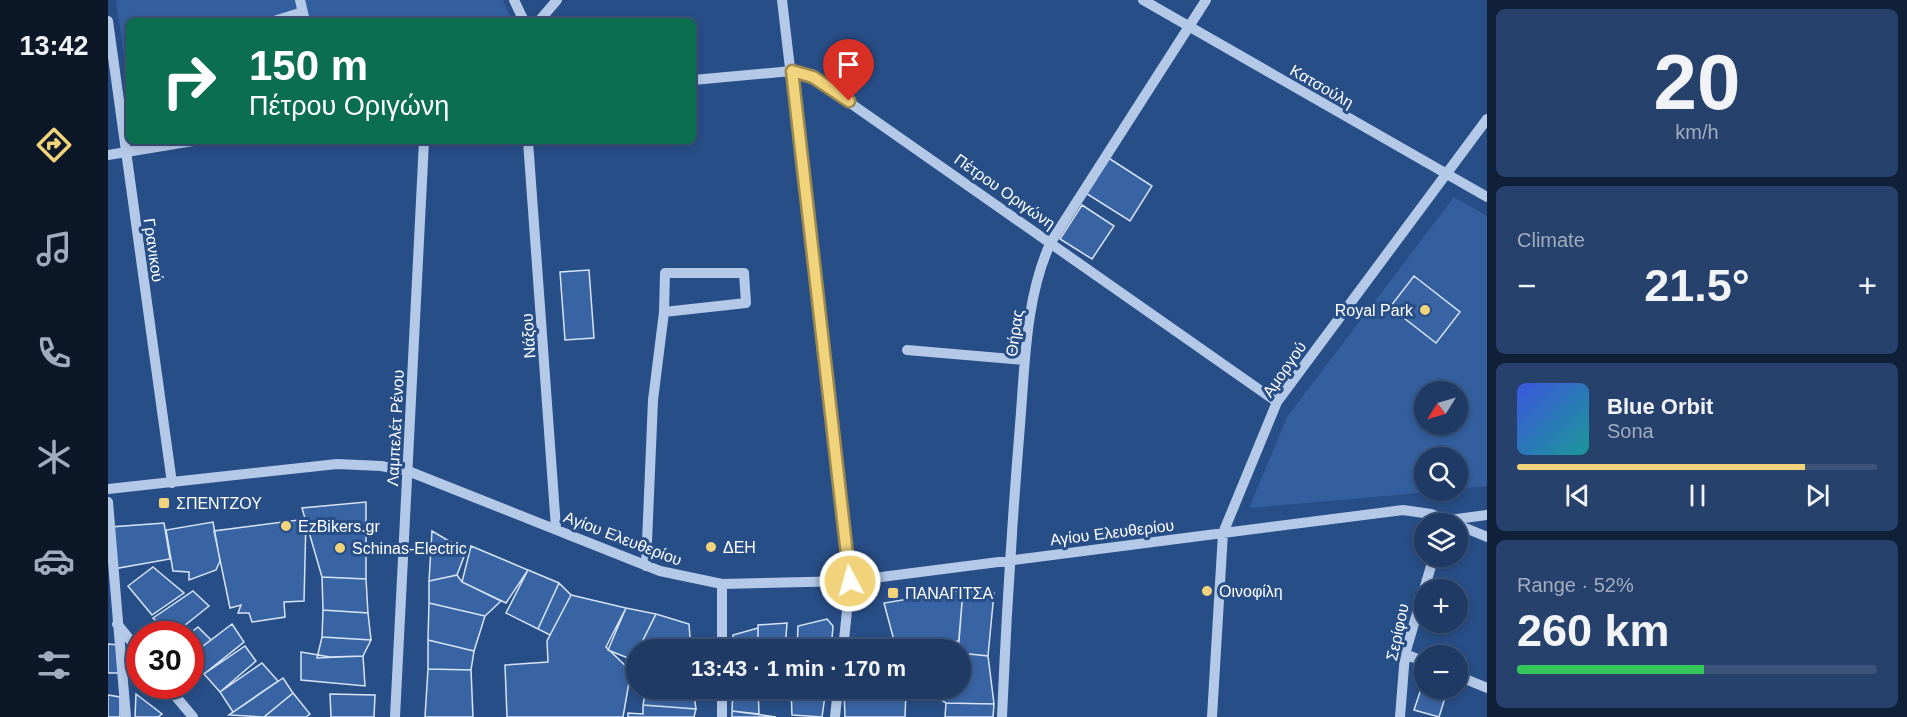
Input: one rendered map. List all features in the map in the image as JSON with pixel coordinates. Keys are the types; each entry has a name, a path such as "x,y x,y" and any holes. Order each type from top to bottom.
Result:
{"street":[{"path":"300,0 304,17"},
{"path":"514,0 523,18"},
{"path":"542,18 557,0"},
{"path":"782,0 850,581 844,639"},
{"name":"Κατσούλη","path":"1143,0 1487,197"},
{"name":"Θήρας","path":"1002,717 1009,560 1025,360 1042,262 1052,242 1206,0"},
{"name":"Γρανικού","path":"108,21 172,483"},
{"name":"Πέτρου Οριγώνη","path":"696,80 792,71 813,77 1052,242 1277,402"},
{"name":"Αμοργού","path":"1212,717 1223,533 1277,402 1487,119"},
{"path":"108,155 175,144"},
{"name":"Λαμπελέτ Ρένου","path":"395,717 423,144"},
{"name":"Νάξου","path":"528,144 556,528"},
{"path":"646,566 653,400 664,312 665,273 744,273 746,303 664,312"},
{"path":"907,350 1025,360"},
{"name":"Αγίου Ελευθερίου","path":"108,489 337,464 381,466 408,471 556,528 646,566 680,577 722,584 850,581 1403,510 1425,513"},
{"path":"108,502 126,717"},
{"path":"1468,519 1487,515"},
{"name":"Αγίου Ελευθερίου","path":"1468,529 1487,537"},
{"name":"Σερίφου","path":"1400,717 1405,654 1431,567"},
{"path":"722,584 722,639"},
{"path":"117,624 126,635"},
{"path":"1405,654 1414,658"},
{"path":"1468,680 1487,688"},
{"path":"178,699 193,717"},
{"path":"722,699 722,717"},
{"path":"835,717 837,699"}],"shaded area":[{"path":"116,0 503,0 510,16 508,18 126,18 126,72"},
{"path":"1454,197 1487,216 1487,486 1468,488 1468,447 1414,447 1414,493 1249,508 1287,417"}],"building":[{"path":"1107,157 1152,186 1130,221 1084,192"},
{"path":"1082,205 1114,226 1092,259 1060,239"},
{"path":"589,270 594,338 565,340 560,272"},
{"name":"Royal Park","path":"1414,276 1460,312 1436,343 1390,307"},
{"name":"Schinas-Electric","path":"366,502 366,579 322,577 302,508"},
{"path":"306,519 304,601 284,602 285,617 252,622 249,613 238,613 241,605 230,608 214,531"},
{"path":"213,522 220,561 216,570 189,580 189,572 173,571 166,530"},
{"path":"164,523 170,559 113,569 110,527"},
{"path":"432,531 466,551 457,575 429,581"},
{"path":"471,546 528,570 506,603 462,582"},
{"path":"153,567 184,593 152,615 128,586"},
{"path":"528,570 559,583 538,629 506,613"},
{"path":"457,575 462,582 501,601 485,616 429,603 429,581"},
{"path":"322,577 366,579 368,613 323,610"},
{"path":"559,583 571,595 550,635 538,629"},
{"path":"963,590 994,593 988,656 971,654 971,639 959,639"},
{"path":"963,590 959,639 894,639 884,603"},
{"path":"193,591 209,606 190,621 156,621 153,618"},
{"path":"571,595 626,608 606,647 626,666 626,699 623,717 507,717 505,665 548,662 547,641"},
{"path":"429,603 485,616 474,651 428,640"},
{"path":"626,608 656,614 644,639 626,639 626,657 608,650"},
{"path":"323,610 368,613 371,640 322,637"},
{"path":"656,614 689,624 690,639 644,639"},
{"path":"827,619 833,626 832,639 797,639 798,626"},
{"path":"787,623 786,639 758,639 758,625"},
{"path":"232,624 244,642 204,674 204,645"},
{"path":"758,628 758,639 733,639 733,635"},
{"path":"204,633 211,640 204,645"},
{"path":"322,637 371,640 363,656 317,658"},
{"path":"428,640 474,651 471,670 428,669"},
{"path":"108,644 119,645 122,673 108,673"},
{"path":"245,646 256,661 220,692 204,674"},
{"path":"301,652 330,657 363,656 365,686 301,680"},
{"path":"971,654 988,656 994,704 946,703 940,699 971,699"},
{"path":"262,663 278,681 233,712 220,692"},
{"path":"428,669 471,670 473,717 425,717"},
{"path":"283,678 293,693 264,717 229,715"},
{"path":"293,693 310,714 306,717 264,717"},
{"path":"330,694 375,695 374,717 331,717"},
{"path":"108,695 120,697 120,717 108,717"},
{"path":"136,699 142,699 162,714 158,717 135,717"},
{"path":"644,699 695,699 696,709 643,705"},
{"path":"733,699 758,699 759,714 732,711"},
{"path":"791,699 825,699 822,717 792,715"},
{"path":"844,699 906,699 905,717 845,717"},
{"path":"1418,699 1445,699 1439,717 1414,710"},
{"path":"946,703 994,704 993,717 945,717"},
{"path":"643,705 696,709 694,717 628,717 628,713 643,714"},
{"path":"732,711 776,717 732,717"}],"place":[{"name":"Royal Park","path":"1425,310"},
{"name":"ΣΠΕΝΤΖΟΥ","path":"164,503"},
{"name":"EzBikers.gr","path":"286,526"},
{"name":"ΔΕΗ","path":"711,547"},
{"name":"Schinas-Electric","path":"340,548"},
{"name":"Οινοφίλη","path":"1207,591"},
{"name":"ΠΑΝΑΓΙΤΣΑ","path":"893,593"}],"route":[{"path":"849,101 813,77 792,71 850,581"}]}
